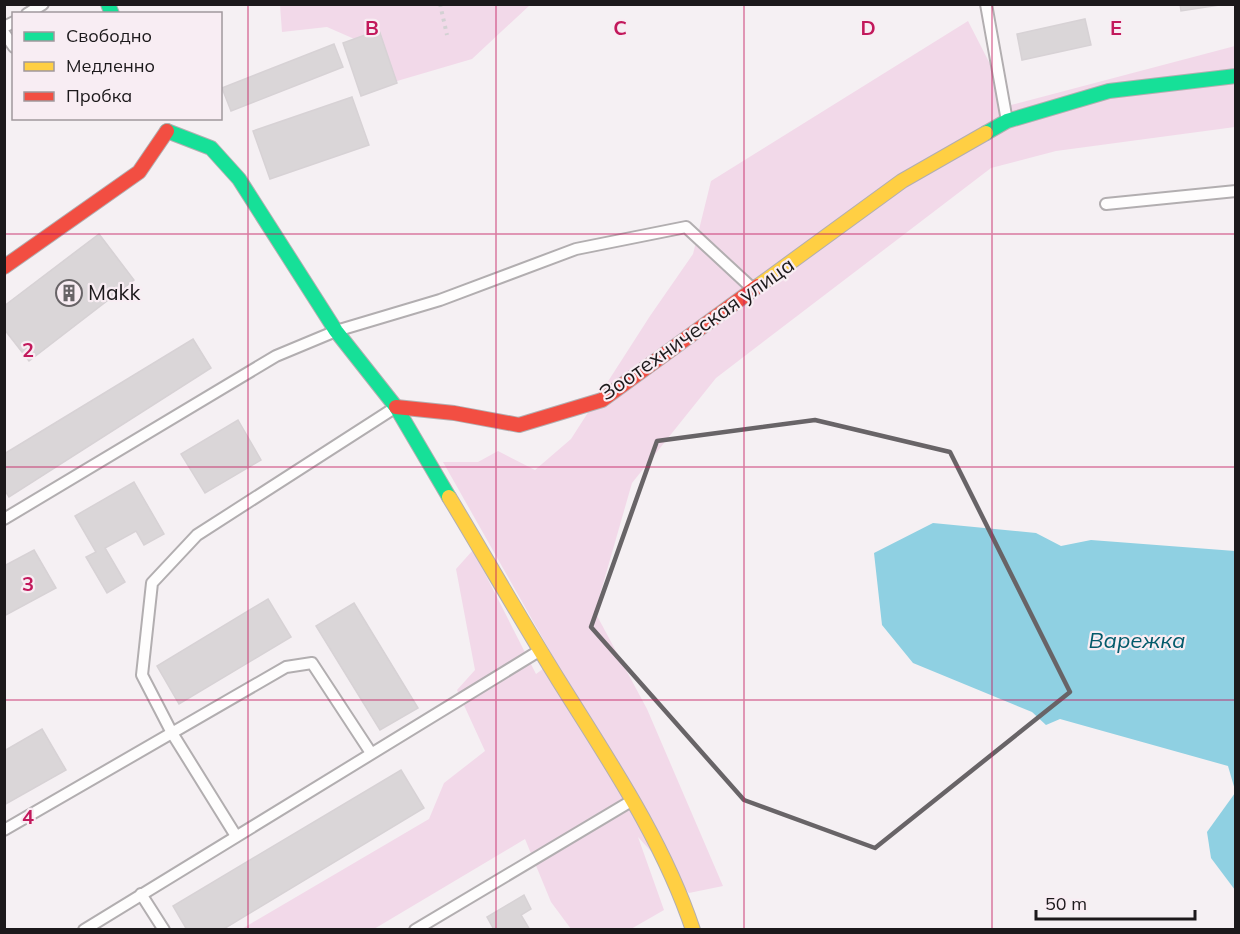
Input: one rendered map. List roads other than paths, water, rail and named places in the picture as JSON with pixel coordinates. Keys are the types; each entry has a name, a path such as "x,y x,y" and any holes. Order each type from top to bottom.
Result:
{"street":[{"name":"Зоотехническая улица","path":"396,407 454,413 519,425 602,400 902,182 1007,121 1109,91 1236,76"},
{"path":"4,267 139,172 164,125 211,148 239,179 336,331 396,407 540,650 634,800 684,903 693,930"}],"lane":[{"path":"30,12 43,4"},
{"path":"986,4 1007,121"},
{"path":"1106,204 1236,190"},
{"path":"4,519 276,356 336,331 440,300 576,249 686,227 753,290"},
{"path":"236,836 172,733 142,675 152,583 197,536 396,407"},
{"path":"84,930 540,650"},
{"path":"4,830 286,667 312,663 371,753"},
{"path":"415,930 634,800"},
{"path":"141,894 164,930"}],"water":[{"name":"Варежка","path":"933,523 1036,533 1061,546 1091,540 1235,551 1235,790 1228,766 1060,719 1046,725 1032,712 913,663 882,625 874,553"},
{"path":"1235,793 1235,890 1211,858 1207,832"}],"place":[{"name":"Makk","path":"69,293"}]}
